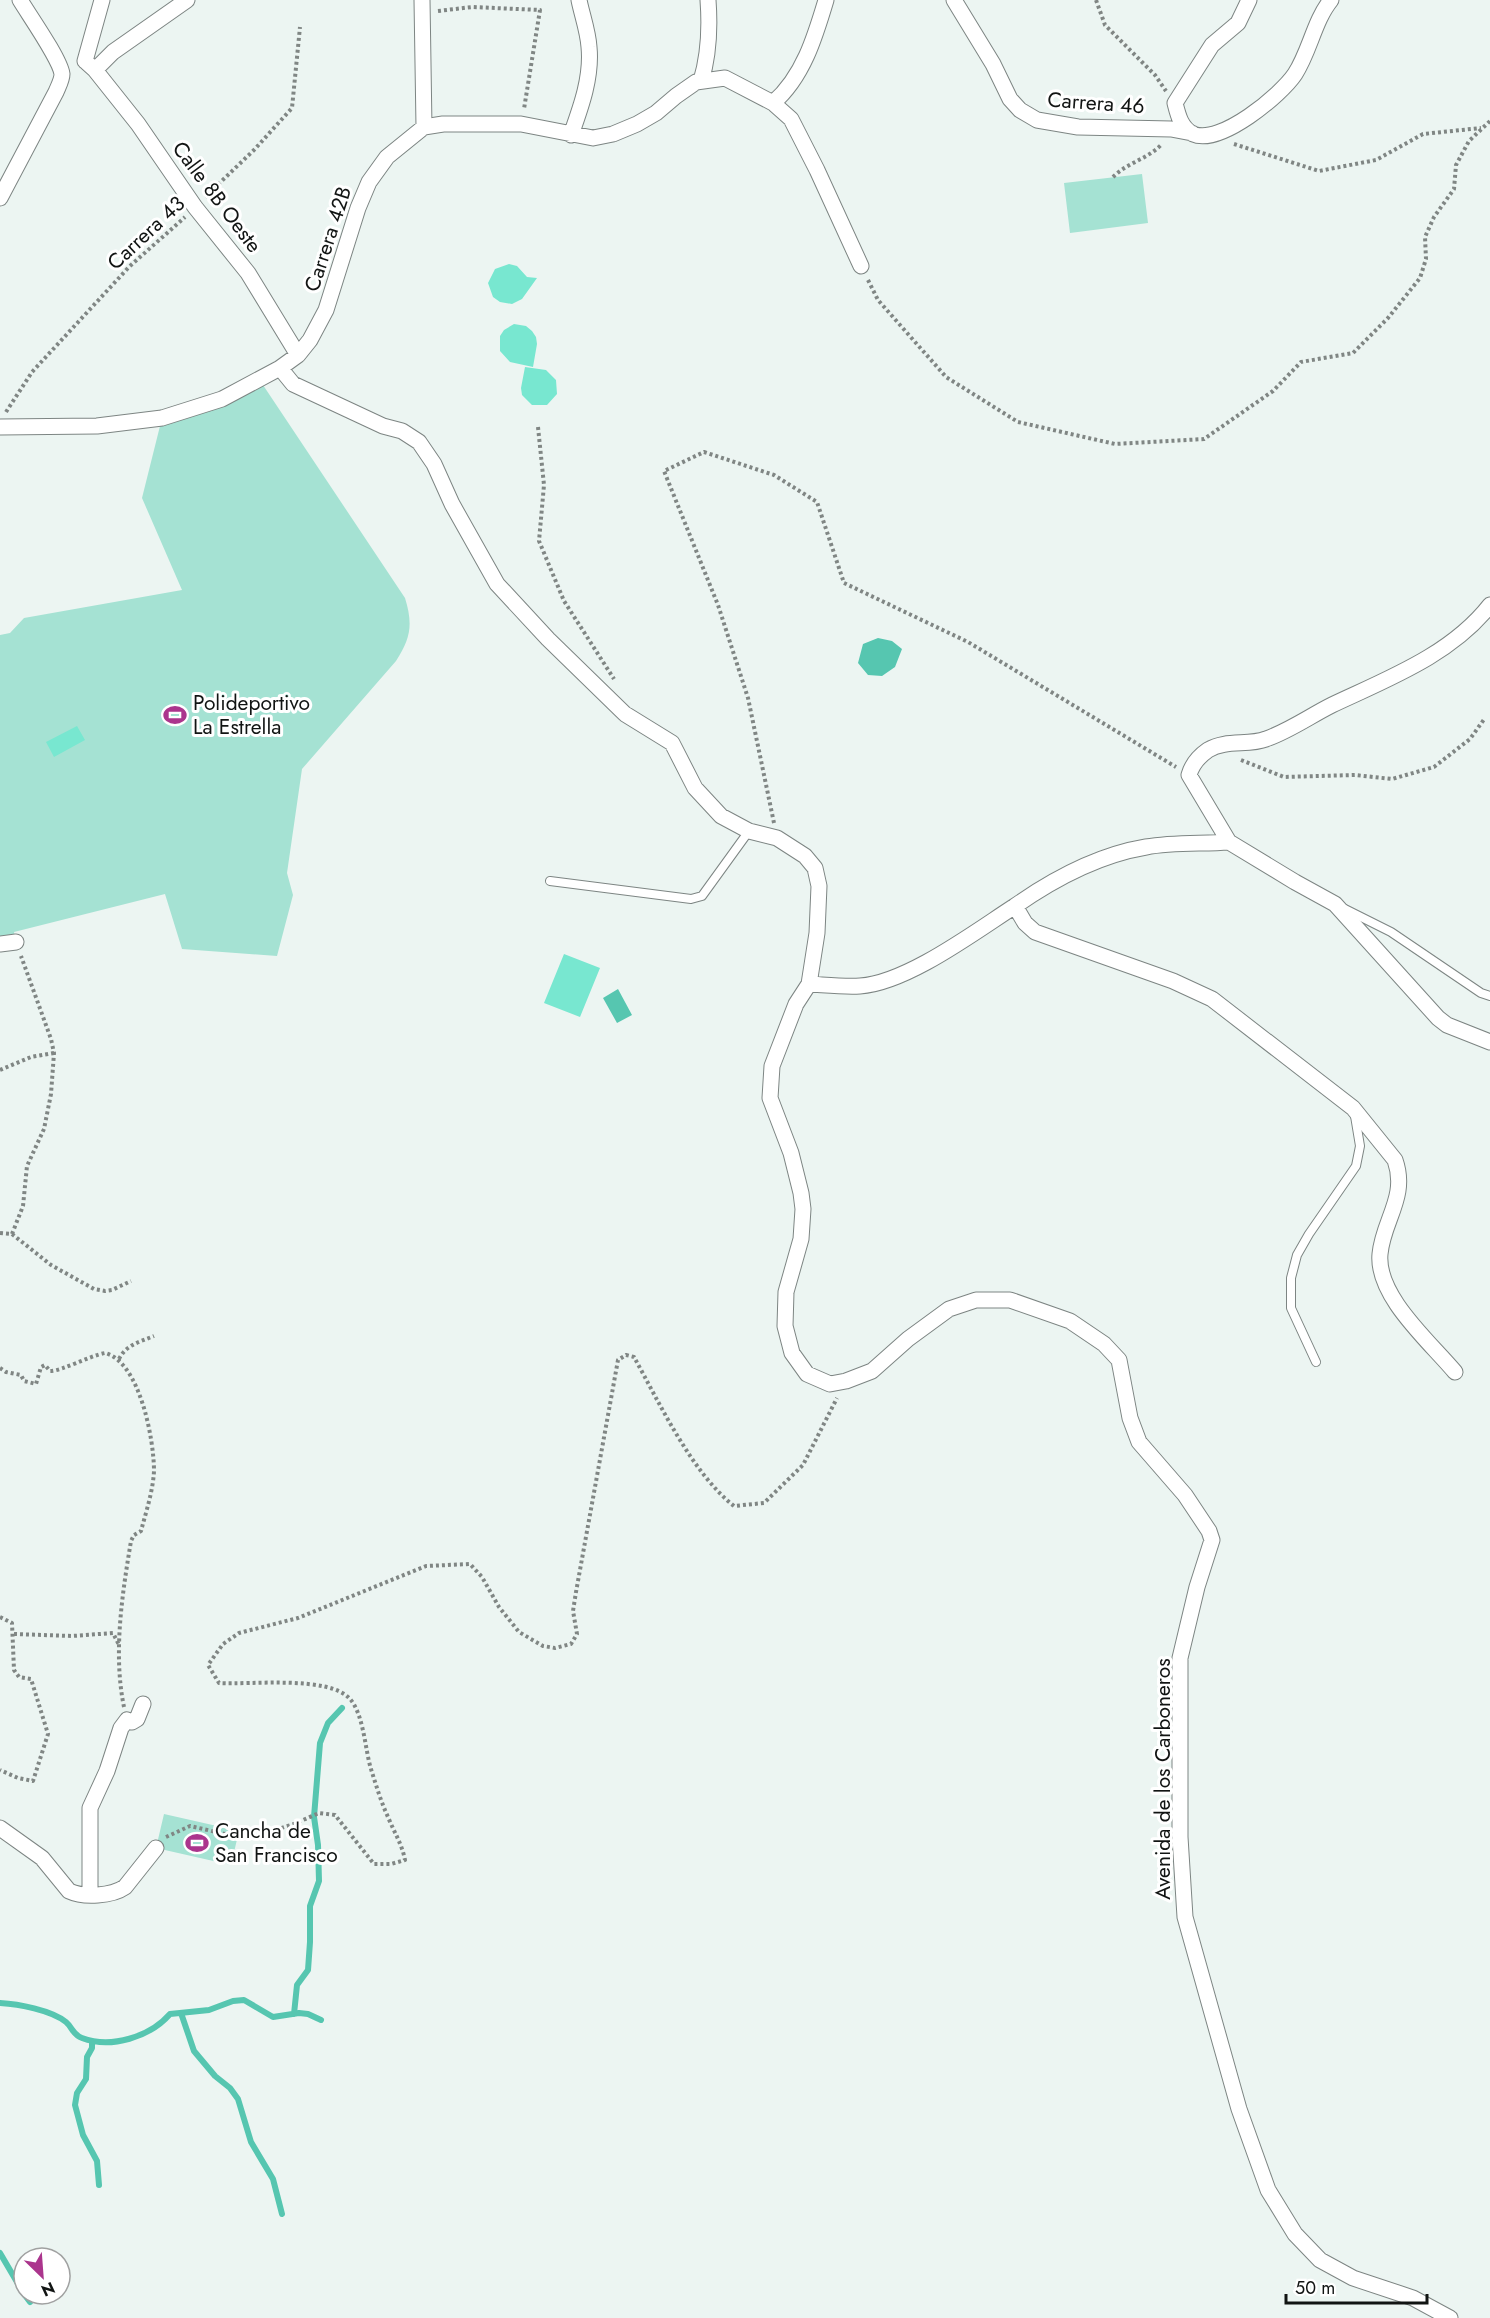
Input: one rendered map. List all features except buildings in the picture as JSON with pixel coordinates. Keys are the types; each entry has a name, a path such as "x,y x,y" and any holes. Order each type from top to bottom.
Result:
{"street":[{"path":"0,198 56,92 62,76 36,24 20,0"},
{"path":"90,66 102,0"},
{"path":"62,76 90,66 187,0"},
{"path":"422,0 424,127 442,124 521,124 593,138 613,134 637,124 701,81 725,78 773,103 791,119 861,266"},
{"path":"571,135 584,96 589,69 589,46 579,0"},
{"path":"701,81 705,68 710,22 708,0"},
{"path":"773,103 792,83 804,61 826,0"},
{"name":"Carrera 46","path":"954,0 993,64 1010,99 1020,110 1036,120 1077,127 1190,133 1226,130 1283,90 1296,72 1316,26 1331,0"},
{"path":"1190,133 1180,121 1175,104 1212,45 1238,22 1249,0"},
{"name":"Calle 8B Oeste","path":"90,66 138,124 195,207 248,273 298,355"},
{"name":"Carrera 42B","path":"0,427 97,426 162,418 222,399 280,368 298,355 310,340 326,310 357,208 369,182 387,157 424,127"},
{"name":"Avenida de los Carboneros","path":"280,368 293,384 383,426 402,430 419,442 434,464 452,504 497,584 548,639 625,714 672,743 695,788 721,816 749,831 777,838 805,856 814,868 819,886 817,933 809,984 796,1004 772,1066 770,1098 790,1153 801,1193 803,1209 801,1239 786,1292 785,1326 792,1353 807,1374 830,1384 846,1381 872,1371 908,1339 949,1308 976,1300 1010,1300 1070,1321 1104,1344 1119,1360 1130,1418 1139,1442 1185,1495 1209,1531 1212,1540 1197,1587 1180,1658 1180,1837 1185,1917 1239,2109 1268,2190 1295,2234 1320,2260 1353,2278 1413,2298 1449,2318"},
{"path":"1490,605 1463,632 1391,678 1330,706 1264,741 1225,744 1209,750 1192,764 1189,775 1230,842 1335,904 1438,1018 1448,1025 1490,1042"},
{"path":"809,984 862,986 889,979 914,968 1050,882 1092,862 1146,847 1230,842"},
{"path":"1015,906 1025,923 1035,932 1173,981 1212,999 1353,1108 1389,1152 1398,1170 1399,1191 1380,1254 1383,1277 1395,1302 1455,1372"},
{"path":"0,944 16,942"},
{"path":"90,1895 90,1808 107,1771 121,1728 127,1720 132,1722 137,1719 143,1704"},
{"path":"0,1828 42,1858 69,1891 75,1894 90,1895 120,1891 156,1848"}],"lane":[{"path":"549,881 691,899 702,896 749,831"},
{"path":"1335,904 1391,932 1481,993 1490,996"},
{"path":"1316,1362 1291,1308 1291,1278 1297,1255 1309,1234 1356,1166 1360,1146 1353,1108"}],"path":[{"path":"1096,0 1105,25 1155,75 1175,104"},
{"path":"423,16 454,8 540,10 521,124"},
{"name":"Carrera 43","path":"0,422 32,372 129,267 254,150 292,108 300,27"},
{"path":"861,266 878,300 946,377 1018,422 1115,444 1204,439 1273,391 1301,362 1353,353 1388,318 1420,278 1426,259 1425,237 1434,218 1454,189 1456,165 1469,141 1490,121"},
{"path":"1232,144 1319,171 1376,160 1423,134 1482,128"},
{"path":"1113,177 1122,168 1190,133"},
{"path":"538,427 544,485 539,541 564,601 612,674 615,684"},
{"path":"777,838 748,698 718,606 664,471 704,452 774,475 817,502 844,583 968,642 1189,775"},
{"path":"1239,759 1284,777 1355,775 1392,779 1434,766 1470,739 1485,718"},
{"path":"12,1234 23,1206 27,1166 44,1129 51,1094 54,1053 51,1038 16,942"},
{"path":"0,1070 31,1057 54,1053"},
{"path":"0,1233 12,1234 51,1265 94,1289 112,1290 130,1281"},
{"path":"119,1359 130,1345 154,1336"},
{"path":"0,1368 6,1372 21,1375 24,1381 36,1384 41,1367 45,1365 50,1371 58,1371 78,1361 105,1353 119,1359 134,1382 149,1423 154,1474 141,1531 134,1535 131,1541 123,1592 120,1648 122,1697 127,1720"},
{"path":"156,1848 162,1840 190,1826 238,1837 256,1836 319,1813 335,1815 374,1864 391,1864 405,1860 403,1848 388,1817 371,1769 362,1724 350,1699 333,1688 299,1683 219,1683 208,1665 223,1644 238,1633 298,1618 426,1566 470,1564 482,1577 499,1608 519,1632 543,1646 555,1648 571,1644 577,1634 573,1611 618,1360 626,1356 633,1357 697,1467 718,1493 734,1506 764,1503 803,1465 846,1381"},
{"path":"0,1617 12,1623 14,1670 19,1677 31,1679 48,1734 33,1781 18,1778 0,1770"},
{"path":"14,1634 72,1636 113,1633 120,1648"}],"shaded area":[{"path":"1142,174 1148,223 1070,233 1064,183"},
{"name":"Polideportivo La Estrella","path":"259,379 405,598 410,623 408,638 396,661 302,769 287,873 293,895 277,956 182,949 165,894 14,932 16,942 0,944 0,635 10,633 24,618 182,590 142,498 162,418"},
{"path":"878,638 892,641 902,649 895,667 882,676 868,675 858,663 863,644"},
{"path":"618,989 632,1015 617,1023 603,998"},
{"name":"Cancha de San Francisco","path":"164,1814 239,1831 231,1865 156,1848"}],"waterway":[{"path":"294,2014 297,1985 308,1970 310,1906 319,1881 318,1845 314,1817 320,1743 328,1723 342,1708"},
{"path":"0,2003 25,2006 52,2014 66,2022 79,2037 105,2042 141,2035 170,2014 209,2010 233,2001 244,2000 273,2017 299,2013 321,2020"},
{"path":"181,2013 194,2051 238,2099 251,2142 273,2179 282,2214"},
{"path":"92,2041 92,2048 87,2057 86,2079 77,2093 75,2105 83,2135 97,2161 99,2185"},
{"path":"0,2253 12,2274"}],"place":[{"name":"Polideportivo La Estrella","path":"175,715"},
{"name":"Cancha de San Francisco","path":"197,1843"}]}
